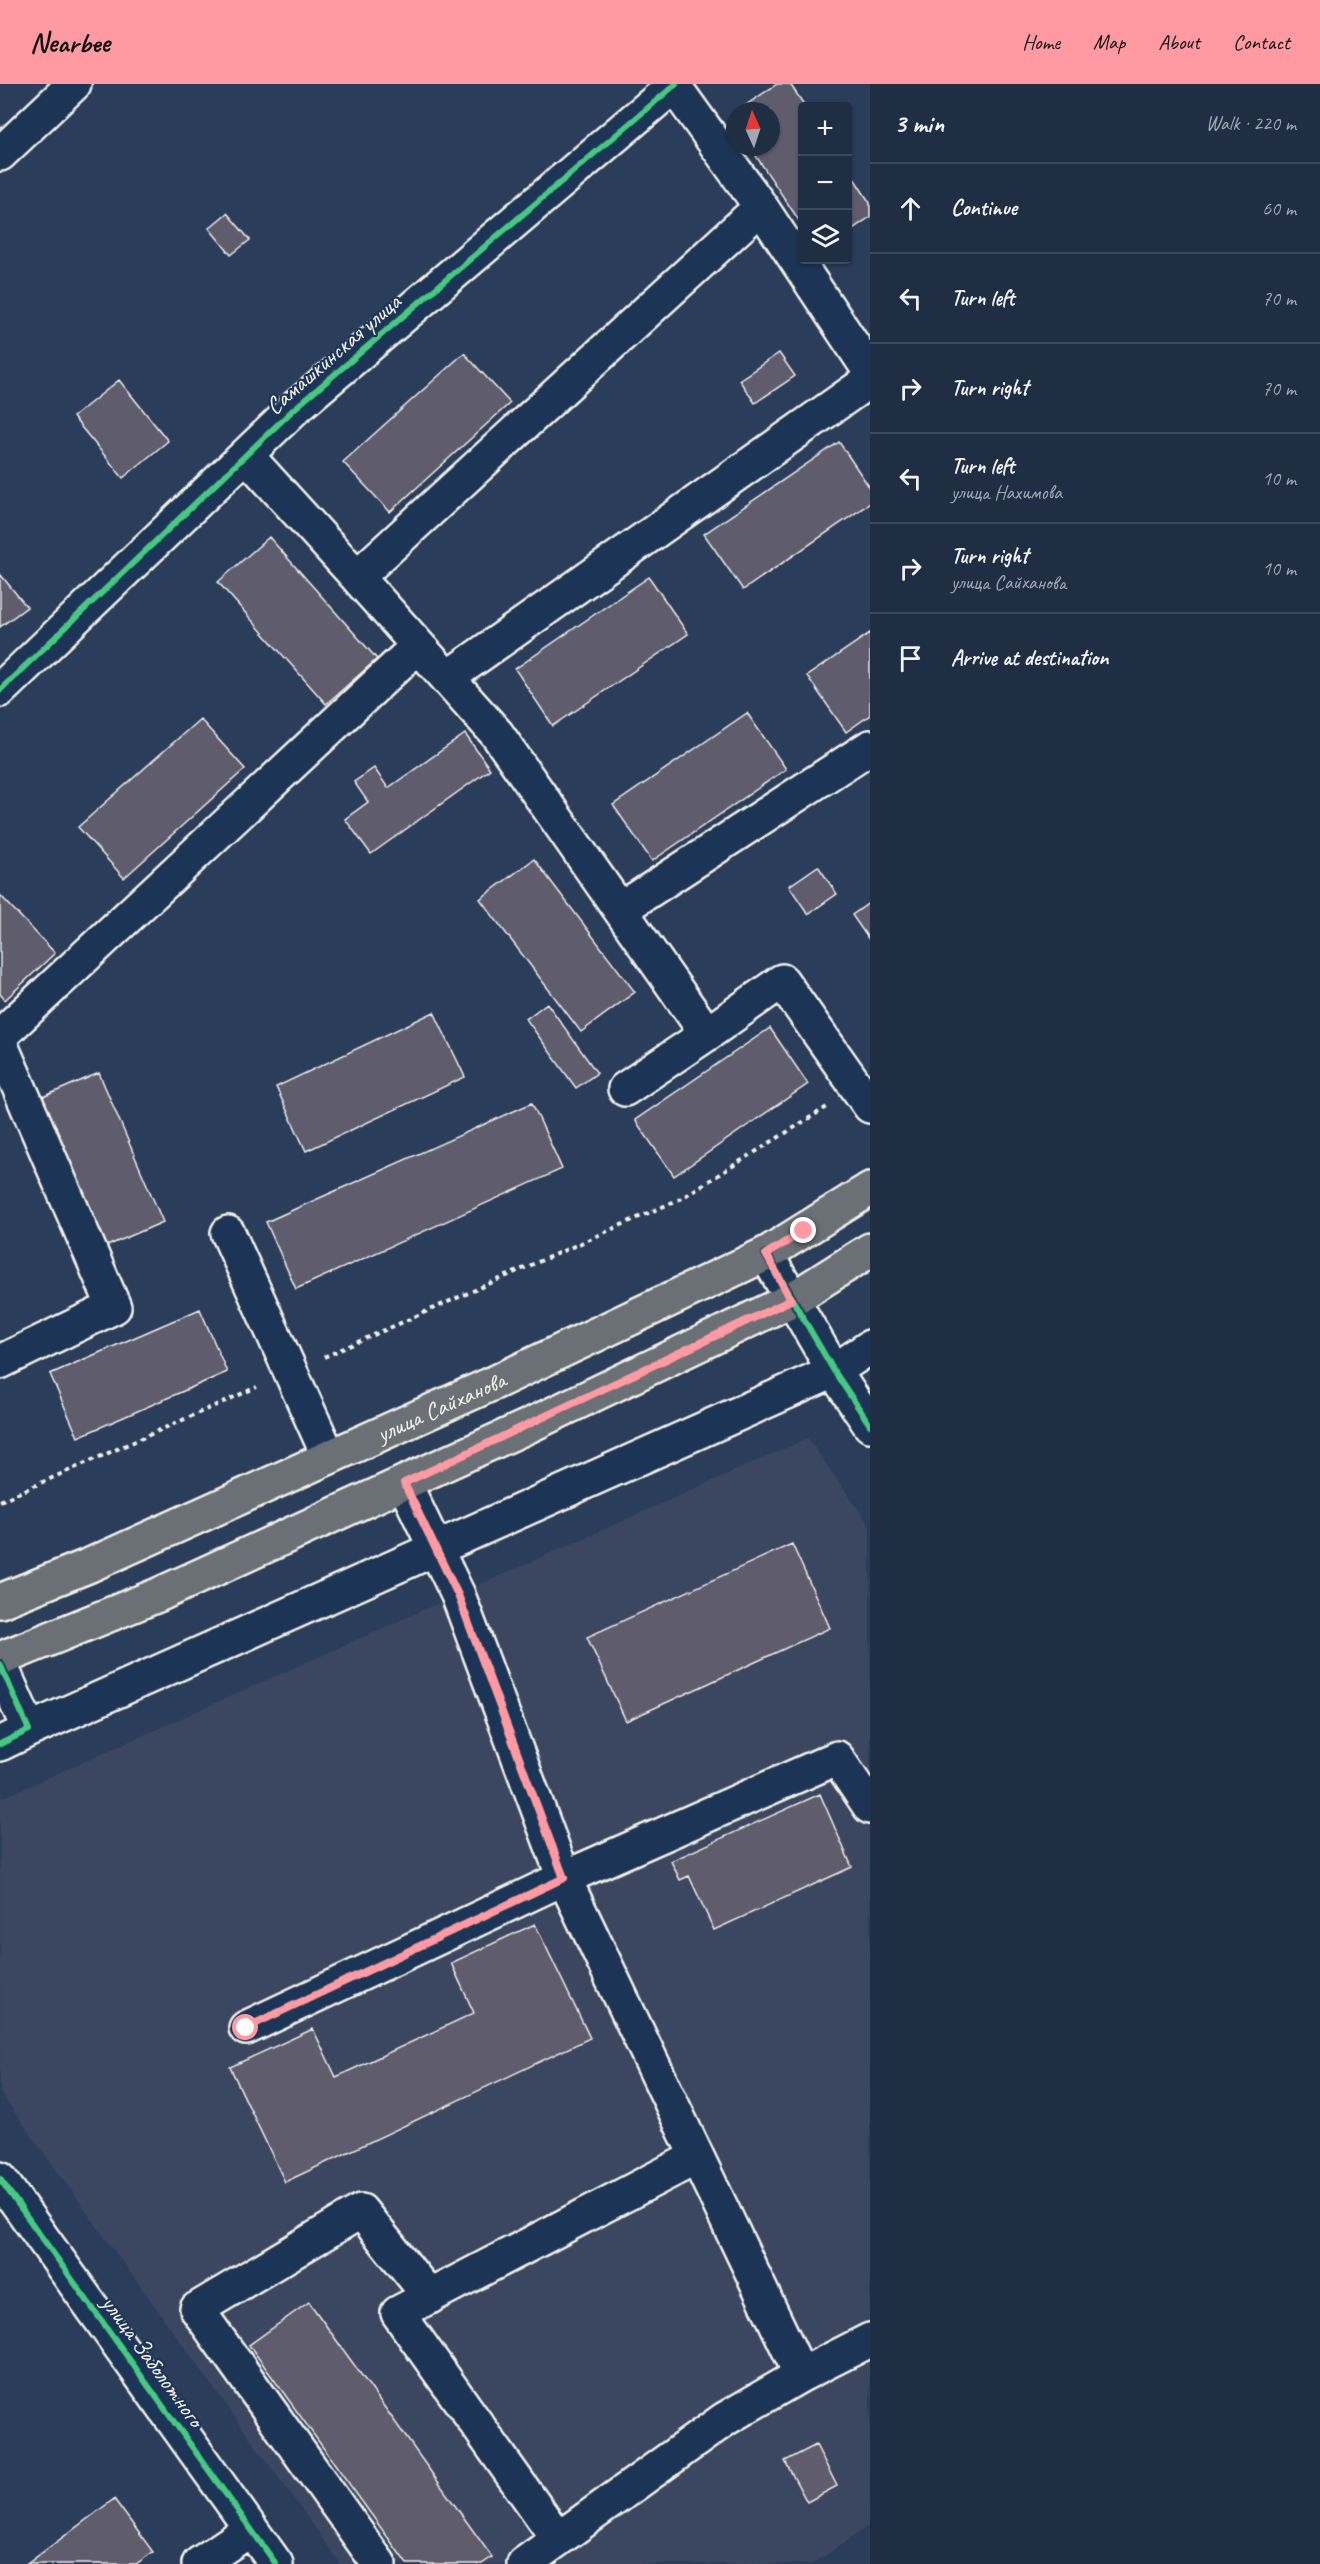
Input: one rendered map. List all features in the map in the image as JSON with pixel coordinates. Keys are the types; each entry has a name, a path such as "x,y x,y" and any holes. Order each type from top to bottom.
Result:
{"main road":[{"name":"улица Сайханова","path":"0,1601 90,1565 496,1382 766,1254 870,1189"},
{"path":"0,1659 158,1595 404,1483 791,1300 870,1250"}],"street":[{"path":"0,154 74,84"},
{"path":"675,85 761,207 870,371"},
{"name":"Самашкинская улица","path":"0,690 294,410 675,85"},
{"path":"357,577 761,207"},
{"path":"447,678 870,380"},
{"path":"246,455 497,734 707,1034"},
{"path":"0,1036 418,646"},
{"path":"621,909 870,747"},
{"path":"625,1089 782,981 864,1097"},
{"path":"0,1044 114,1307 0,1362"},
{"path":"228,1233 329,1457"},
{"path":"766,1254 834,1371 870,1425"},
{"path":"0,1744 834,1371 870,1347"},
{"path":"404,1483 458,1595 564,1878 801,2375"},
{"path":"0,1664 29,1730"},
{"path":"246,2028 564,1878 837,1758 870,1807"},
{"path":"558,2539 399,2313 697,2157"},
{"name":"улица Заболотного","path":"0,2179 276,2564"},
{"path":"379,2564 196,2309 361,2211 430,2297"},
{"path":"524,2564 725,2419 801,2375 870,2340"},
{"path":"199,2564 250,2529"}],"path":[{"path":"0,1501 680,1199 864,1097"}],"shaded area":[{"path":"808,1438 870,1526 870,2525 813,2564 341,2564 0,2092 0,1799"}],"building":[{"path":"777,84 790,84 802,102 798,102 798,219 756,156 780,156 780,102 750,102"},
{"path":"852,175 870,203 870,217 852,229"},
{"path":"227,213 250,240 231,255 209,228"},
{"path":"464,353 510,403 390,512 343,462"},
{"path":"779,353 795,376 755,403 739,380"},
{"path":"119,380 168,441 123,478 73,417"},
{"path":"839,442 870,488 870,503 743,590 704,534"},
{"path":"269,537 377,659 326,704 218,582"},
{"path":"0,574 27,607 0,627"},
{"path":"649,577 688,634 553,726 515,669"},
{"path":"870,633 870,715 846,732 807,676"},
{"path":"747,713 786,769 652,861 613,805"},
{"path":"200,719 245,769 124,878 78,827"},
{"path":"465,734 490,769 371,854 345,819 368,802 354,782 374,768 388,788"},
{"path":"534,859 635,992 581,1032 480,899"},
{"path":"818,866 837,894 808,914 789,886"},
{"path":"0,895 55,953 5,1000 0,994"},
{"path":"870,904 870,941 852,915"},
{"path":"547,1003 597,1073 576,1088 526,1019"},
{"path":"434,1012 465,1077 306,1151 276,1087"},
{"path":"770,1028 808,1084 674,1176 635,1120"},
{"path":"99,1073 163,1222 100,1249 36,1100"},
{"path":"532,1103 562,1169 296,1289 266,1222"},
{"path":"200,1309 227,1372 78,1437 50,1374"},
{"path":"792,1544 830,1628 626,1721 587,1637"},
{"path":"820,1794 852,1867 714,1930 689,1876 680,1880 671,1861"},
{"path":"535,1924 590,2038 285,2182 230,2067 313,2029 336,2077 474,2013 451,1963"},
{"path":"309,2302 492,2557 482,2564 407,2564 249,2345"},
{"path":"816,2445 837,2486 807,2502 785,2461"},
{"path":"114,2499 153,2552 136,2564 27,2564"}],"cycle path":[{"path":"0,690 294,409 676,84"},
{"path":"766,1254 834,1371 870,1425"},
{"path":"0,1664 29,1730 0,1744"},
{"path":"0,2179 276,2564"}],"route":[{"path":"246,2028 564,1878 458,1595 404,1483 791,1300 766,1254 804,1231"}]}
